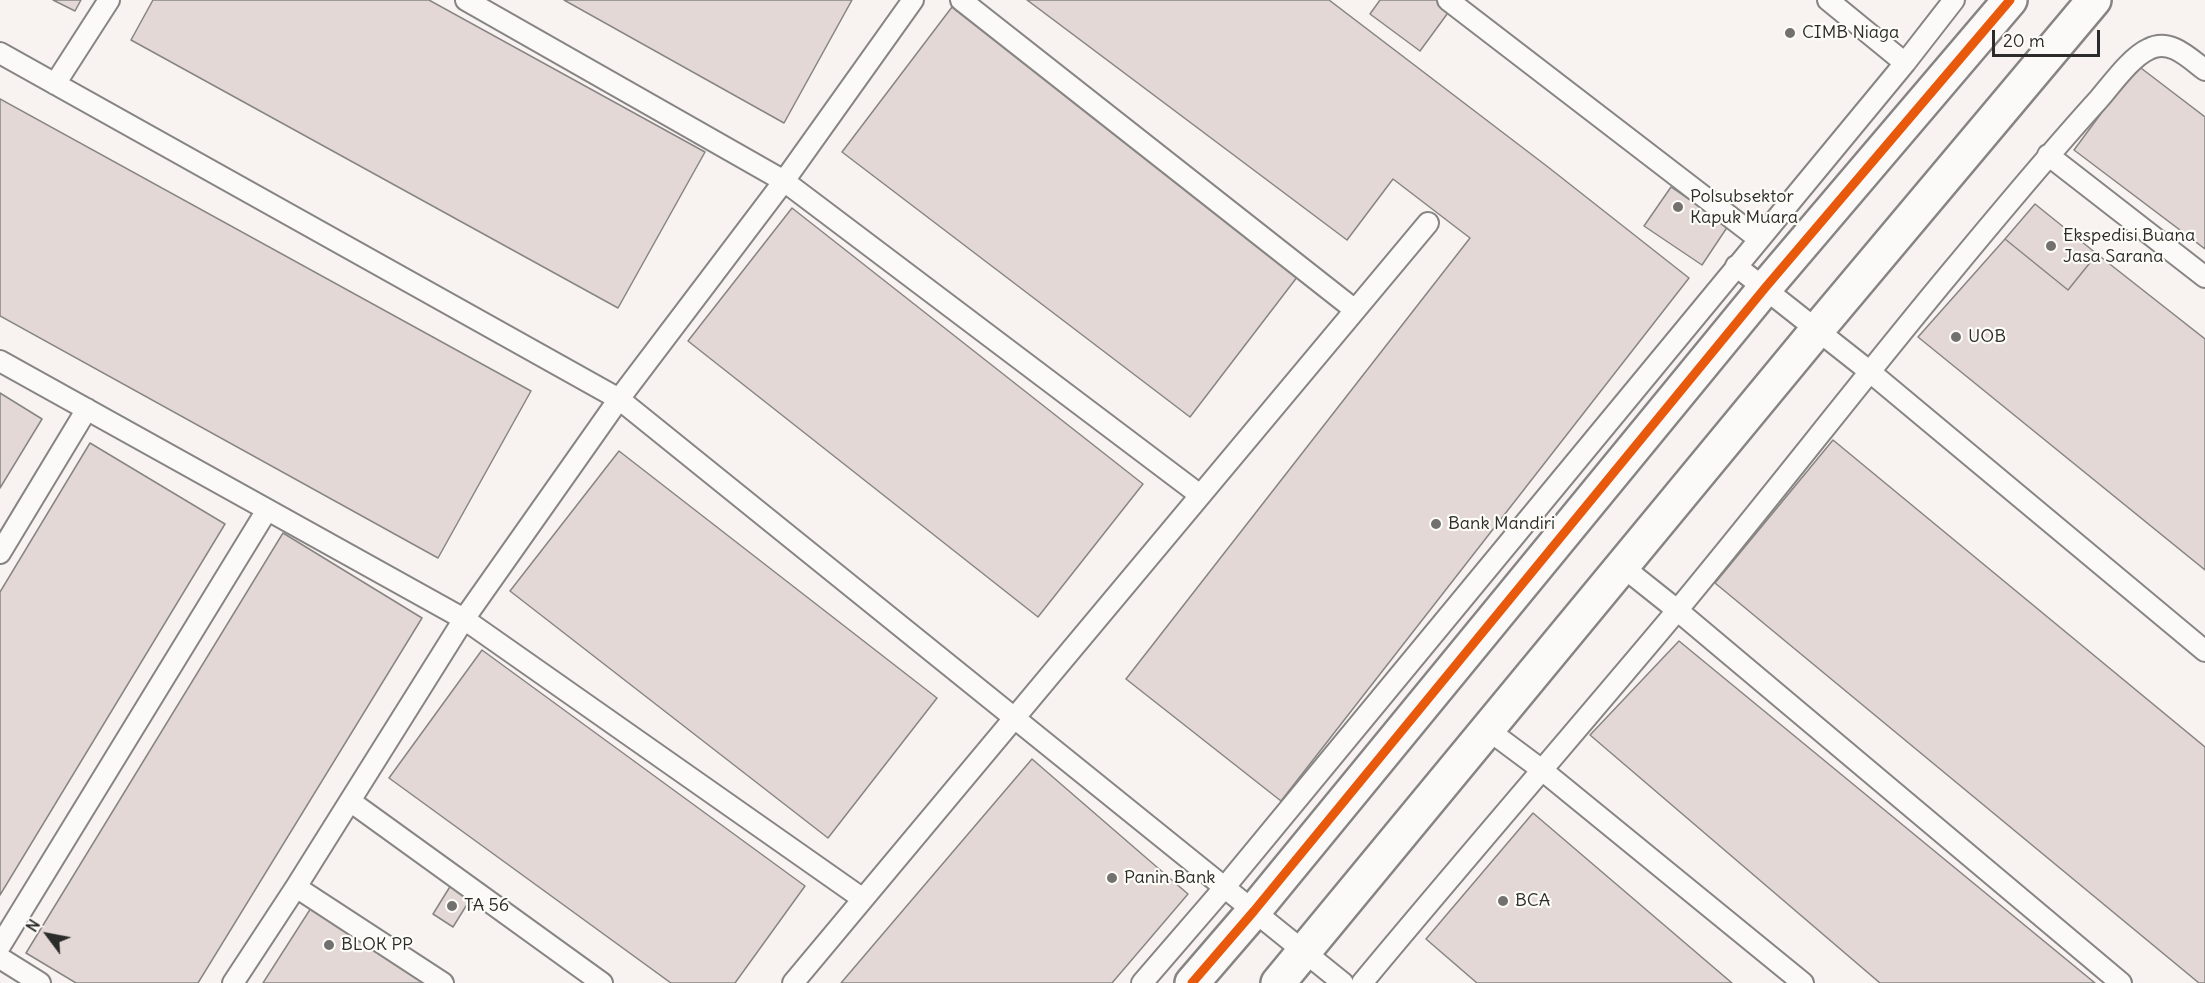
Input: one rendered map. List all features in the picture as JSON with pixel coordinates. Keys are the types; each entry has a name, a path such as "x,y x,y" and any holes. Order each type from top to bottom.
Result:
{"street":[{"path":"1192,983 1254,911 1765,288 2010,0"},
{"path":"1278,983 1817,330 2094,0"}],"lane":[{"path":"55,84 109,0"},
{"path":"466,0 784,181 1200,495"},
{"path":"233,983 464,619 619,399 784,181 913,0"},
{"path":"961,0 1355,310"},
{"path":"1448,0 1759,239"},
{"path":"1828,0 1905,63"},
{"path":"1142,983 1224,888 1905,63 1954,0"},
{"path":"1362,983 1677,610 1869,371 2048,155 2132,63 2148,49 2161,45 2169,46 2205,70"},
{"path":"0,53 619,399 1343,983"},
{"path":"2048,155 2205,277"},
{"path":"793,983 1428,222"},
{"path":"1736,266 1869,371 2205,651"},
{"path":"0,361 464,619 863,899"},
{"path":"0,552 87,409"},
{"path":"0,946 267,510"},
{"path":"1623,567 2121,983"},
{"path":"1487,729 1542,770 1803,983"},
{"path":"350,801 602,983"},
{"path":"296,887 442,983"},
{"path":"0,958 40,983"}],"building":[{"path":"53,0 81,0 75,11"},
{"path":"153,0 429,0 705,152 618,308 131,40"},
{"path":"564,0 852,0 784,123"},
{"path":"1027,0 1329,0 1689,278 1281,801 1126,679 1470,238 1393,179 1347,240"},
{"path":"1380,0 1445,0 1453,6 1420,51 1370,14"},
{"path":"952,7 1301,272 1190,417 842,152"},
{"path":"2137,65 2205,117 2205,249 2074,150"},
{"path":"0,99 531,391 438,558 0,316"},
{"name":"Polsubsektor Kapuk Muara","path":"1671,187 1728,226 1702,265 1644,226"},
{"name":"Ekspedisi Buana Jasa Sarana","path":"2035,204 2097,254 2068,290 2005,239"},
{"path":"792,208 1143,484 1038,617 688,341"},
{"path":"2005,239 2068,290 2097,254 2205,339 2205,570 1918,337"},
{"path":"0,393 42,419 0,488"},
{"path":"1833,440 2205,747 2205,983 2199,983 1715,583"},
{"path":"90,443 225,524 0,895 0,592"},
{"path":"619,451 937,698 828,838 510,591"},
{"path":"283,533 422,618 198,983 76,983 26,953"},
{"path":"1679,641 2095,983 1880,983 1590,735"},
{"path":"482,650 805,886 735,983 671,983 389,778"},
{"path":"1032,759 1188,894 1112,983 841,983"},
{"path":"1533,813 1732,983 1477,983 1426,939"},
{"name":"TA 56","path":"451,885 471,898 453,927 433,914"},
{"name":"BLOK PP","path":"311,908 430,983 263,983"}],"cycle path":[{"path":"1192,983 1254,911 1765,288 2010,0"}],"place":[{"name":"CIMB Niaga","path":"1790,33"},
{"name":"Polsubsektor Kapuk Muara","path":"1678,207"},
{"name":"Ekspedisi Buana Jasa Sarana","path":"2051,246"},
{"name":"UOB","path":"1956,337"},
{"name":"Bank Mandiri","path":"1436,524"},
{"name":"Panin Bank","path":"1112,878"},
{"name":"BCA","path":"1503,901"},
{"name":"TA 56","path":"452,906"},
{"name":"BLOK PP","path":"329,945"}]}
